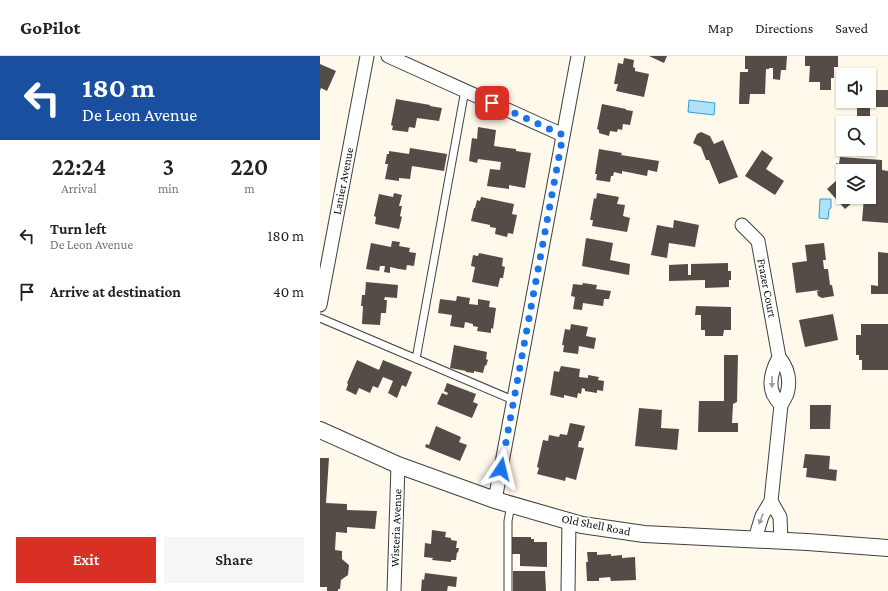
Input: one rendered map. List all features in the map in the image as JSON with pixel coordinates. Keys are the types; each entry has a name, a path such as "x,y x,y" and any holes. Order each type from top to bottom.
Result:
{"street":[{"name":"Lanier Avenue","path":"320,305 367,56"},
{"path":"388,56 563,135"},
{"path":"495,500 578,56"},
{"name":"Frazer Court","path":"742,225 758,241 779,357 774,366 771,380 773,394 780,405 772,501 762,516 755,539"},
{"name":"Old Shell Road","path":"320,430 398,465 495,500 582,525 644,534 755,539 888,548"},
{"name":"Wisteria Avenue","path":"394,591 398,465"},
{"name":"Frazer Court","path":"772,501 780,517 781,541"},
{"path":"568,591 569,521"}],"lane":[{"path":"416,359 464,90"},
{"path":"320,318 513,400"},
{"path":"508,591 508,521 511,505"}],"water":[{"path":"689,100 715,103 714,115 688,112"},
{"path":"820,199 831,199 831,208 829,209 828,219 819,218"}],"building":[{"path":"649,56 667,56 664,63"},
{"path":"745,56 787,56 786,70 781,70 780,80 773,79 773,68 766,69 765,94 750,94 749,104 739,104 740,72 748,72 748,69 745,69"},
{"path":"805,56 838,56 838,67 834,67 834,78 831,78 831,90 820,90 820,82 809,82 810,66 805,66"},
{"path":"624,58 634,60 633,67 635,68 635,71 649,74 644,97 616,91 618,84 614,84 618,63 623,64"},
{"path":"320,64 336,71 327,91 321,88 320,91"},
{"path":"876,90 888,90 888,107 876,107"},
{"path":"396,99 442,108 439,121 417,118 415,128 409,127 408,132 392,130 393,126 391,125"},
{"path":"602,104 633,111 630,125 623,124 622,130 618,129 617,132 610,131 609,136 599,133 599,130 597,129"},
{"path":"857,108 870,108 870,116 857,116"},
{"path":"478,127 496,130 494,146 531,153 525,188 509,185 509,189 487,186 490,169 500,170 501,162 478,159 477,163 469,161 472,138 477,139"},
{"path":"701,132 710,136 714,144 723,140 738,177 719,184 709,160 706,160 701,147 693,143 697,134"},
{"path":"410,148 447,154 444,171 412,166 410,179 399,178 399,181 385,179 388,164 385,164 389,151 409,154"},
{"path":"599,149 622,153 621,155 659,161 657,172 648,170 647,176 622,171 622,174 614,172 613,176 611,176 610,182 596,180 597,174 595,174"},
{"path":"762,150 773,158 766,169 784,181 775,195 745,176"},
{"path":"840,157 882,160 882,170 888,171 888,223 862,221 863,204 876,204 876,164 839,164"},
{"path":"836,181 836,199 827,189"},
{"path":"394,193 402,195 399,206 402,206 400,216 402,217 399,229 375,224 376,217 374,216 379,194 393,197"},
{"path":"597,193 619,197 617,204 625,205 623,216 630,218 627,232 592,226 593,220 590,220 594,198 596,199"},
{"path":"481,197 514,204 512,214 517,215 513,234 508,233 507,237 495,234 496,228 490,227 490,225 471,221 477,200 480,201"},
{"path":"840,204 851,204 845,209"},
{"path":"674,220 699,225 695,247 669,243 667,258 651,255 657,225 673,228"},
{"path":"586,238 613,243 610,260 630,264 629,275 582,266"},
{"path":"392,241 400,242 399,246 410,248 409,252 416,253 414,266 407,265 406,270 390,267 390,273 384,272 385,266 380,266 379,271 366,269 371,243 391,247"},
{"path":"824,243 826,260 823,260 824,269 828,269 830,285 832,285 834,296 822,298 818,296 817,291 820,290 796,293 792,263 807,261 805,245"},
{"path":"878,252 888,253 888,294 871,294 871,285 878,286"},
{"path":"479,253 503,258 502,266 505,267 503,278 500,278 498,287 472,282 475,267 471,266 473,255 478,256"},
{"path":"728,263 728,271 731,271 729,287 705,288 705,280 669,281 669,265 688,264 688,275 691,275 691,264"},
{"path":"366,282 398,285 397,298 385,297 384,300 387,300 386,313 381,313 380,325 362,324 362,295 365,295"},
{"path":"583,283 597,285 596,289 611,291 609,299 604,299 603,306 583,303 582,310 573,309 575,297 571,296 573,284 582,285"},
{"path":"457,296 470,298 469,304 478,305 478,299 490,301 489,307 496,308 491,333 477,331 478,327 465,322 464,328 450,326 452,315 438,313 440,299 456,301"},
{"path":"696,306 731,307 731,330 724,330 723,336 705,336 705,330 701,330 701,315 695,315"},
{"path":"833,314 838,340 805,347 799,320"},
{"path":"571,324 588,327 586,336 596,338 594,349 579,346 578,354 563,352 564,345 562,345 565,329 570,330"},
{"path":"861,324 888,324 888,370 862,370 862,360 859,360 859,355 856,355 856,335 861,335"},
{"path":"454,345 487,352 486,359 488,360 483,373 474,371 474,373 466,372 450,368"},
{"path":"724,355 738,355 737,402 733,404 732,423 738,423 738,432 698,432 699,401 724,401"},
{"path":"357,360 379,370 383,360 412,372 406,387 402,385 397,398 388,393 393,381 383,377 378,388 373,386 370,393 359,388 356,395 346,390 347,383"},
{"path":"561,366 580,369 579,377 588,378 588,375 599,377 598,380 604,381 603,391 597,390 597,393 585,391 585,389 582,388 581,394 578,393 577,398 564,395 564,398 550,395 554,371 559,372"},
{"path":"447,383 476,394 473,402 478,404 472,418 437,404 442,393 447,395 448,393 444,391"},
{"path":"810,405 831,405 830,429 810,429"},
{"path":"639,408 662,410 661,428 679,429 677,450 635,446"},
{"path":"570,423 585,426 578,447 584,448 576,480 566,477 565,481 537,474 539,468 537,467 543,440 548,441 549,435 559,437 560,434 567,435"},
{"path":"436,426 461,437 459,442 467,445 460,461 425,447 426,444 429,445"},
{"path":"805,454 830,456 829,469 837,470 836,481 806,477 807,468 803,468"},
{"path":"320,458 329,458 326,503 347,504 347,510 377,511 375,529 347,527 347,533 336,532 335,550 342,551 342,559 349,565 348,575 341,580 340,589 338,589 338,591 327,591 327,587 320,587"},
{"path":"432,530 446,532 445,537 457,541 456,548 459,548 456,560 451,560 451,562 432,560 433,558 424,557 425,543 431,544"},
{"path":"512,537 531,537 531,539 534,539 534,542 547,542 547,567 520,566 520,554 512,554"},
{"path":"587,552 597,552 597,555 622,555 622,558 635,557 636,580 611,581 610,577 599,578 599,581 587,581"},
{"path":"513,571 545,571 546,591 513,591"},
{"path":"425,573 457,577 456,587 448,586 447,591 421,591 422,579 424,580"}],"route":[{"path":"492,103 563,135 501,469"}]}
